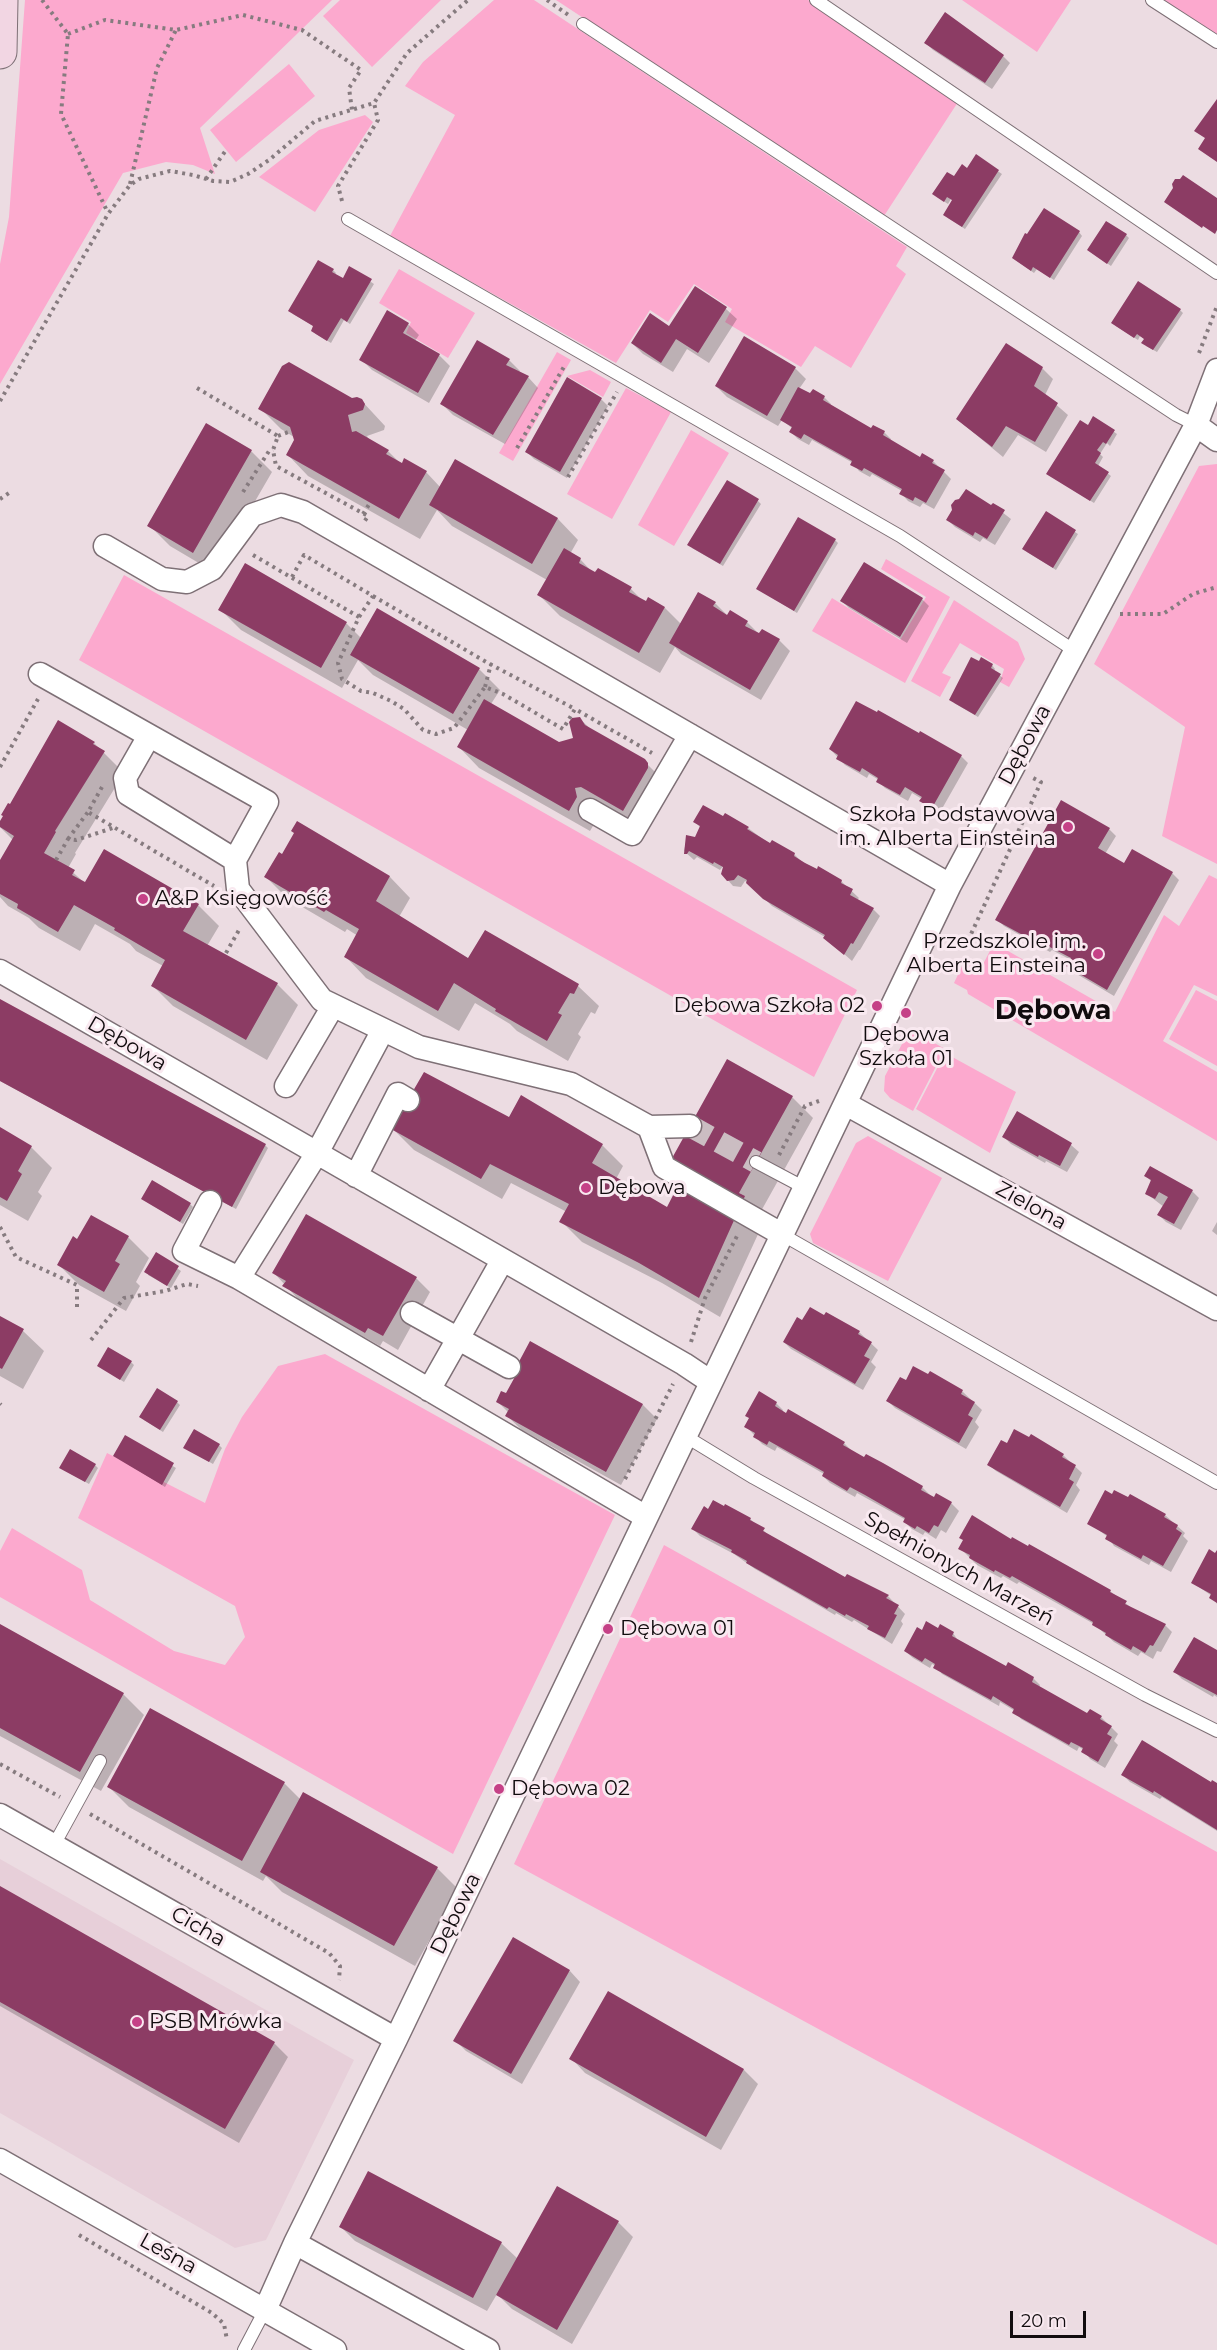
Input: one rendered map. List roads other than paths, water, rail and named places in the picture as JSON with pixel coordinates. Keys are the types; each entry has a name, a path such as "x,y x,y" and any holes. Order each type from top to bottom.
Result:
{"main road":[{"path":"0,52 1,0"}],"street":[{"name":"Dębowa","path":"265,2310 295,2243 396,2039 950,885 1196,425 1217,370"},
{"path":"1196,425 1217,440"},
{"path":"105,546 162,579 187,582 212,568 252,515 281,505 303,512 950,885"},
{"path":"45,677 267,802 235,860 238,889 322,1000 419,1047 571,1084 649,1127 690,1126"},
{"path":"590,810 632,834 690,735"},
{"path":"149,736 125,778 128,794 235,860"},
{"name":"Dębowa","path":"0,971 684,1364 711,1382"},
{"path":"286,1086 333,1006"},
{"path":"239,1278 317,1153 383,1030"},
{"path":"356,1176 398,1094 408,1100"},
{"name":"Zielona","path":"846,1104 1217,1309"},
{"path":"649,1127 664,1167 783,1235"},
{"path":"210,1202 184,1251 239,1278 646,1517"},
{"path":"429,1390 502,1261"},
{"path":"412,1313 509,1367"},
{"name":"Cicha","path":"0,1815 396,2039"},
{"name":"Leśna","path":"0,2160 335,2350"},
{"path":"295,2243 488,2350"}],"lane":[{"path":"816,0 1217,273"},
{"path":"1152,0 1217,42"},
{"path":"583,24 1166,408 1196,425"},
{"path":"348,219 900,536 1075,651"},
{"path":"756,1162 805,1188"},
{"path":"783,1235 1217,1483"},
{"name":"Spełnionych Marzeń","path":"685,1436 775,1490 1145,1695 1217,1731"},
{"path":"54,1845 100,1761"},
{"path":"244,2350 265,2310"}],"tunnel":[{"path":"690,1126 756,1162"}],"place":[{"name":"Szkoła Podstawowa im. Alberta Einsteina","path":"1068,827"},
{"name":"A&P Księgowość","path":"143,899"},
{"name":"Przedszkole im. Alberta Einsteina","path":"1098,954"},
{"name":"Dębowa Szkoła 02","path":"877,1006"},
{"name":"Dębowa Szkoła 01","path":"906,1013"},
{"name":"Dębowa","path":"586,1188"},
{"name":"Dębowa 01","path":"608,1629"},
{"name":"Dębowa 02","path":"499,1789"},
{"name":"PSB Mrówka","path":"137,2022"}],"district":[{"name":"Dębowa","path":"1053,1011"}]}
